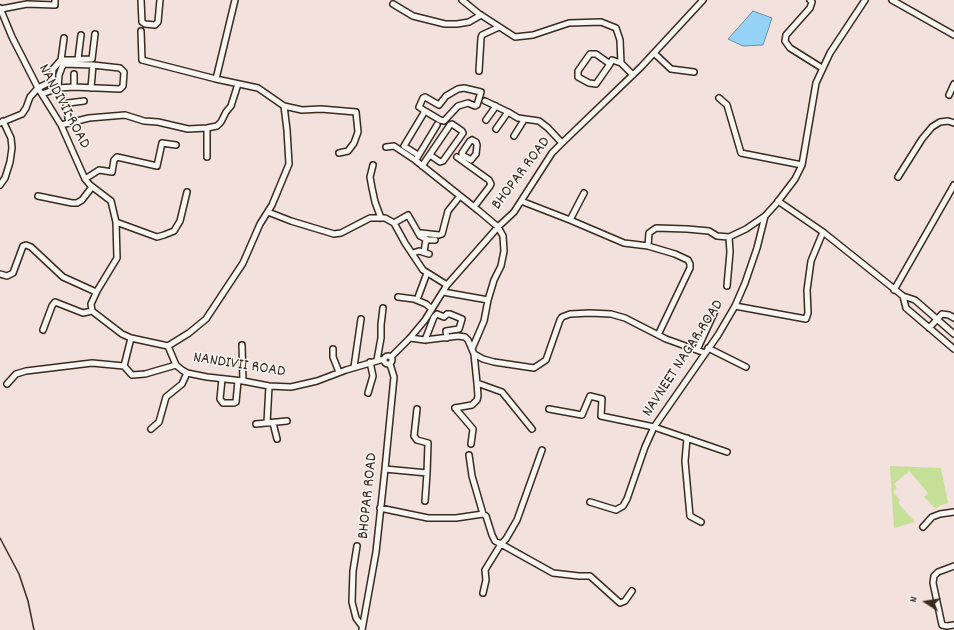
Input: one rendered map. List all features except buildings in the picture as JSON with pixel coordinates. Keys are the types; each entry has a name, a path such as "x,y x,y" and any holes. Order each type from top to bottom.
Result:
{"street":[{"path":"0,8 27,2 51,6 55,5 55,0"},
{"path":"141,0 142,22 155,26 158,22 160,0"},
{"path":"216,80 235,0"},
{"path":"462,0 481,15 515,37 533,35 569,23 601,22 616,28 620,40 621,62"},
{"name":"BHOPAR ROAD","path":"391,356 426,321 447,285 461,271 498,227 514,212 546,161 562,142 633,75 703,0"},
{"path":"810,0 812,2 810,8 786,35 785,41 790,48 822,68"},
{"name":"NAVNEET NAGAR ROAD","path":"590,502 616,510 623,506 654,427 707,351 735,306 757,248 765,216 795,179 802,165 816,83 822,68 830,53 865,0"},
{"path":"892,0 954,35"},
{"path":"393,4 413,16 445,24 469,22 481,15"},
{"name":"NANDIVII ROAD","path":"0,8 12,37 38,88 61,125 85,179 92,187 111,201 116,222 117,258 96,292 91,304 92,311"},
{"path":"479,71 480,38 482,35 499,27"},
{"path":"141,31 142,60 216,80 258,88 284,106 302,110 321,109 356,112 358,132 354,143 348,151 339,153"},
{"path":"61,60 91,60 93,58 95,34"},
{"path":"78,59 81,35"},
{"path":"58,88 56,75 53,69 61,60 64,38"},
{"path":"654,53 671,69 694,72"},
{"path":"610,64 596,54 590,54 578,71 578,77 589,83 596,84 610,64 612,60 621,62 633,75"},
{"path":"0,185 10,162 12,148 11,138 2,122 22,114 30,97 38,88 51,82 64,64 120,68 124,72 123,86 120,89 74,87 58,88 42,94"},
{"path":"91,88 93,65"},
{"path":"74,74 74,87"},
{"path":"61,125 90,118 125,115 144,121 158,122 188,129 217,126 231,106 238,84"},
{"path":"949,95 954,84"},
{"path":"464,88 481,92 477,105 475,106 468,103 458,106 444,121 425,111 419,107 424,97 439,106 446,96 458,89 464,88"},
{"path":"719,98 727,105 741,153 802,165"},
{"path":"69,123 66,106 68,103 84,101"},
{"path":"484,101 518,118 539,121 562,142"},
{"path":"43,330 55,302 83,313 92,311 122,334 131,338 168,346 189,333 206,319 242,263 260,224 275,198 289,164 284,106"},
{"path":"486,120 496,106"},
{"path":"425,111 404,144 404,147 422,166 498,227 503,236 504,251 501,266 494,280 484,321 473,352"},
{"path":"496,129 508,112"},
{"path":"514,136 524,120"},
{"path":"898,177 922,139 932,128 940,122 948,121 954,123"},
{"path":"422,166 450,124 463,132 443,162 440,162 430,155"},
{"path":"416,158 438,125"},
{"path":"207,128 207,156"},
{"path":"85,179 99,170 112,172 114,160 117,157 157,166 162,143 176,145"},
{"path":"386,146 394,146 416,158"},
{"path":"457,158 465,160 489,180 491,184 474,207"},
{"path":"373,165 370,177 375,202 381,218"},
{"path":"894,290 954,186"},
{"path":"38,196 77,203 82,200 92,187"},
{"path":"116,222 157,237 174,231 180,221 187,192"},
{"path":"570,220 584,193"},
{"path":"420,233 442,234 448,211 460,196"},
{"path":"521,201 624,243 648,246 676,254 688,260 690,268 658,335"},
{"path":"778,201 823,232 894,290 903,296 915,300 954,334"},
{"path":"268,212 291,221 334,234 370,218 381,218 394,223 423,270 447,285"},
{"path":"394,223 408,215 420,236 426,239 435,240"},
{"path":"648,246 649,233 656,228 709,231 717,236 729,237 746,229 765,216"},
{"path":"735,306 806,319 808,313 808,290 811,261 823,232"},
{"path":"727,286 730,252 729,237"},
{"path":"424,252 426,239"},
{"path":"0,274 7,276 13,273 23,246 26,245 31,247 63,277 96,292"},
{"path":"413,253 419,251 429,254"},
{"path":"417,300 427,273"},
{"path":"443,292 488,300"},
{"path":"903,296 906,308 954,349"},
{"path":"398,297 417,300 426,304 432,309"},
{"path":"377,360 381,338 383,308"},
{"path":"697,350 715,311"},
{"path":"473,352 483,359 494,362 534,368 546,360 560,320 566,315 590,313 611,314 625,318 658,335 697,350 707,351 746,367"},
{"path":"425,340 434,317 437,314 444,317 447,314 450,314 462,318 459,329 446,331 447,338"},
{"path":"929,328 942,314 949,315 954,318"},
{"path":"354,367 361,319"},
{"path":"410,338 425,340 458,336 465,337 468,340 473,352 478,396 472,405 455,408 473,429 471,444"},
{"path":"124,366 131,338"},
{"path":"222,379 220,399 223,403 236,402 240,381 242,345"},
{"name":"NANDIVII ROAD","path":"168,346 176,365 187,373 269,386 291,387 317,381 354,367 384,359"},
{"path":"333,349 333,357 339,372"},
{"path":"387,356 391,356 392,360 390,364 385,363 384,359 387,356"},
{"path":"368,393 372,376 370,362"},
{"path":"7,384 16,374 26,371 92,363 124,366 132,375 136,376 176,365"},
{"name":"BHOPAR ROAD","path":"362,628 376,552 385,469 394,377 390,364"},
{"path":"151,429 159,422 166,397 182,384 187,373"},
{"path":"477,383 502,392 532,430"},
{"path":"267,423 269,386"},
{"path":"549,409 582,415 590,396 602,399 601,416 654,427 728,452"},
{"path":"418,409 414,436 415,439 428,443 425,501"},
{"path":"256,424 287,421"},
{"path":"273,423 276,439"},
{"path":"687,438 685,460 690,516 701,522"},
{"path":"483,593 486,580 485,570 517,520 542,450"},
{"path":"469,455 472,476 483,514 486,516 492,535 496,541 553,573 590,576 620,603 625,602 632,591"},
{"path":"385,469 427,473"},
{"path":"380,508 428,518 456,518 483,514"},
{"path":"923,527 932,517 954,512"},
{"path":"357,546 353,571 352,602 356,618 362,628"},
{"path":"954,566 938,572 934,576 933,583 942,625 944,627 954,625"}],"green space":[{"path":"890,466 941,468 948,503 939,506 936,509 924,497 928,493 909,471 894,484 897,488 893,492 900,500 898,503 915,522 894,528"}],"water":[{"path":"753,11 772,18 763,45 743,46 728,39"}],"railway":[{"path":"0,538 19,574 28,601 34,630"}]}
